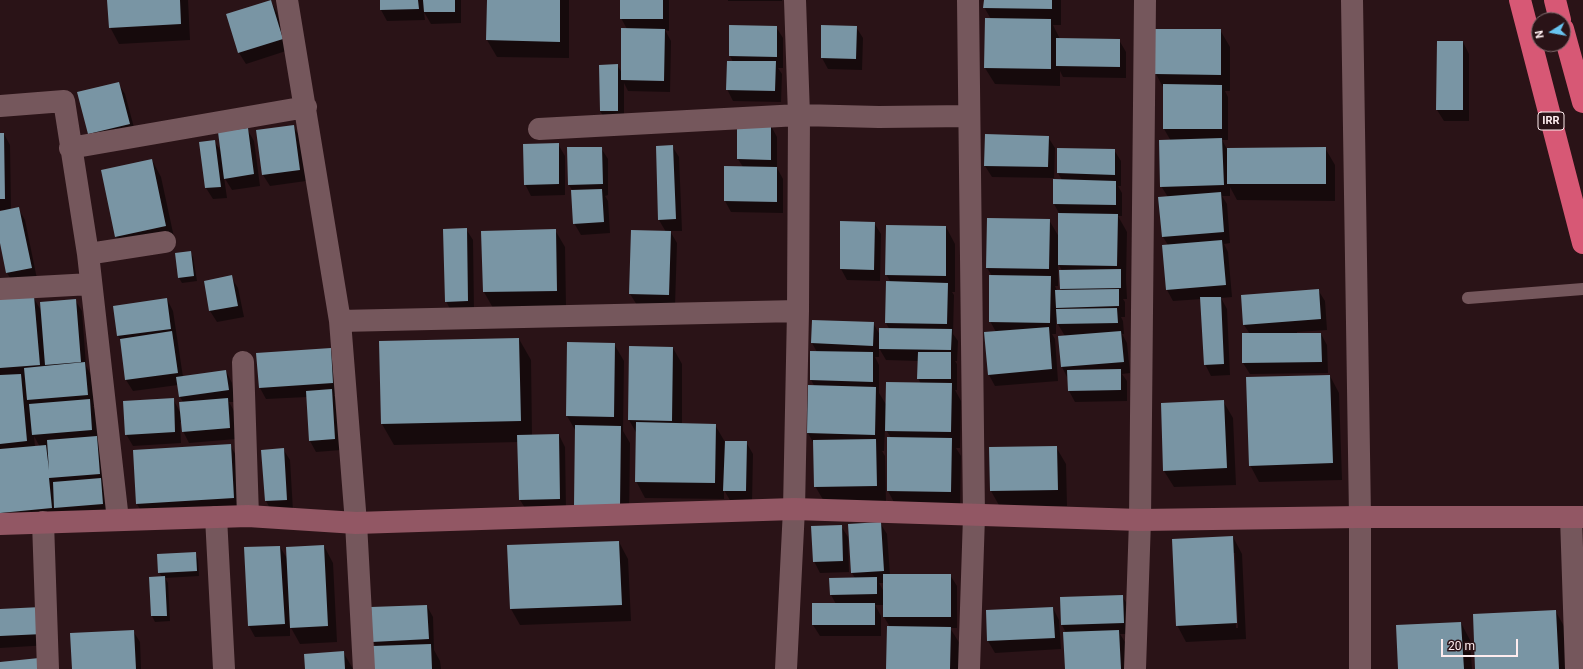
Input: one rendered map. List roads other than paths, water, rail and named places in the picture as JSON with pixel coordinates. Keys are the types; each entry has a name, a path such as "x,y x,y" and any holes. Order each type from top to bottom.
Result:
{"highway":[{"name":"IRR","path":"1520,0 1583,242"},
{"path":"1555,0 1558,12"},
{"path":"1571,41 1583,102"}],"street":[{"path":"287,0 306,107 340,321 356,523 364,669"},
{"path":"786,669 794,509 798,311 799,115 795,0"},
{"path":"968,0 974,516 969,669"},
{"path":"1135,669 1140,520 1146,0"},
{"path":"1352,0 1360,517 1360,669"},
{"path":"0,106 64,101 70,148 88,254 118,520"},
{"path":"70,148 306,107"},
{"path":"540,129 799,115 879,117 969,116"},
{"path":"88,254 165,242"},
{"path":"0,289 91,284"},
{"path":"340,321 798,311"},
{"path":"243,362 248,516"},
{"path":"0,524 248,516 356,523 794,509 974,516 1140,520 1360,517 1577,517 1576,669"},
{"path":"216,517 224,669"},
{"path":"43,522 48,669"}],"lane":[{"path":"1468,298 1583,289"}]}
